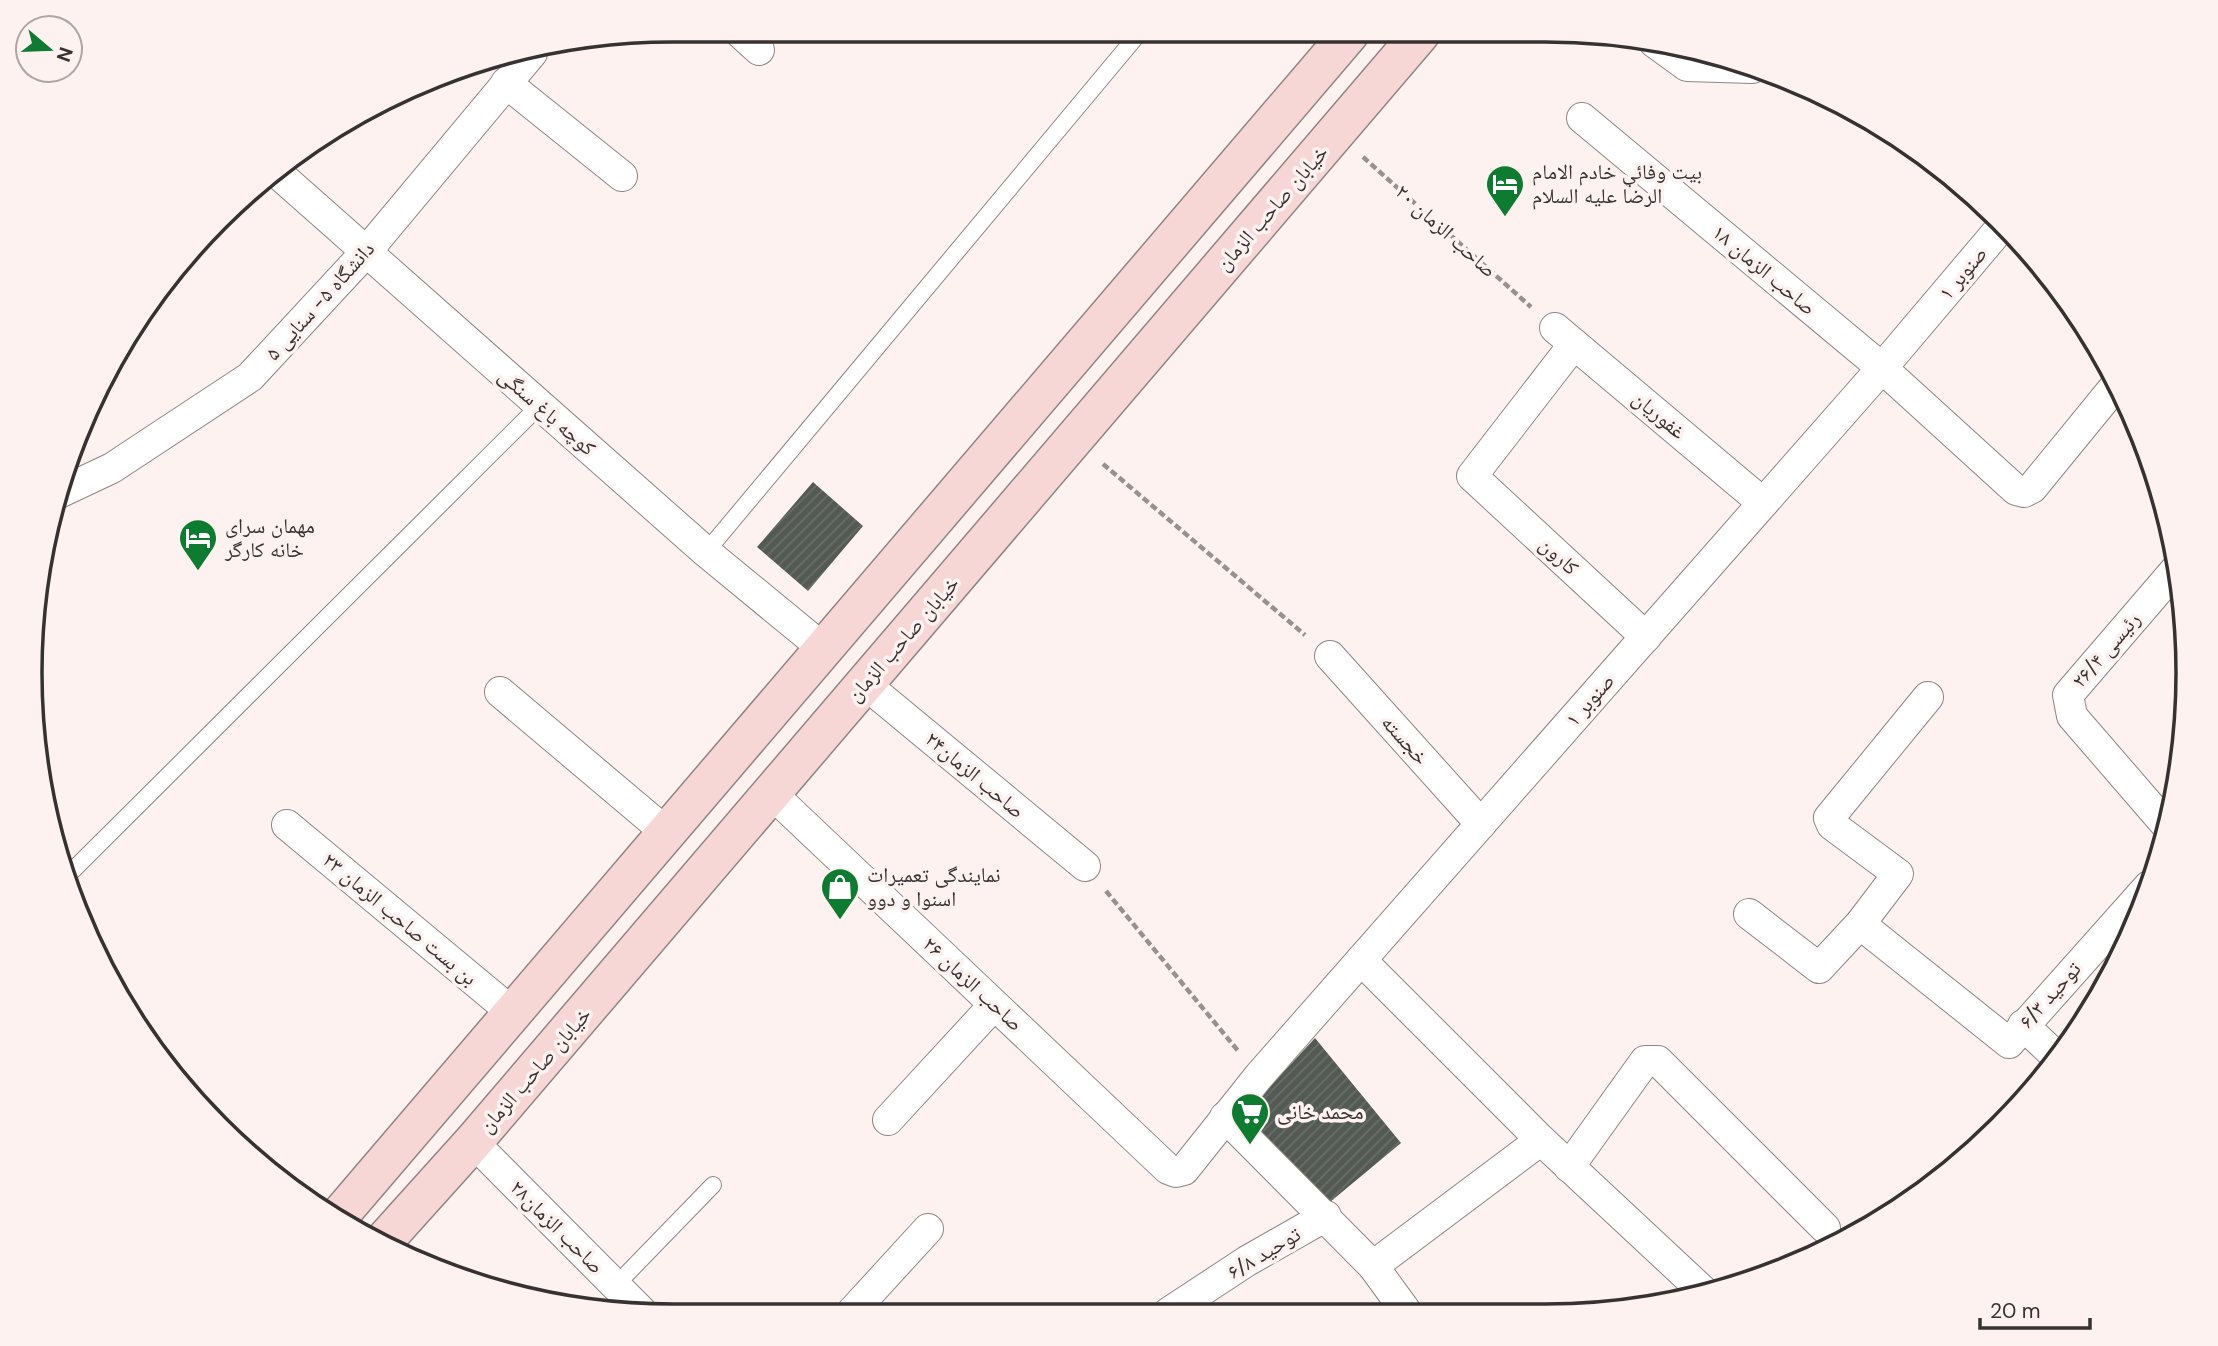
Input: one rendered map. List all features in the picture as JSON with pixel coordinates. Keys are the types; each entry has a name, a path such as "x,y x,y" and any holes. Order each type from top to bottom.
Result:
{"main road":[{"path":"343,1211 1342,42"},
{"name":"خیابان صاحب الزمان","path":"388,1236 473,1142 1413,42"}],"street":[{"path":"751,42 760,50"},
{"path":"1672,55 1687,66 1719,67"},
{"name":"دانشگاه ۵- سنایی ۵","path":"70,488 112,468 250,377 366,252 526,60"},
{"path":"506,83 622,176"},
{"name":"صاحب الزمان ۱۸","path":"1582,118 1882,368 2016,490 2024,492 2032,488 2110,392"},
{"name":"کوچه باغ سنگی","path":"282,178 706,552 824,649"},
{"name":"صنوبر ۱","path":"1176,1172 1184,1170 1259,1076 1882,368 1996,233"},
{"name":"کارون","path":"1565,336 1472,476 1646,637"},
{"name":"غفوریان","path":"1565,336 1763,503"},
{"name":"رئیسی ۲۶/۴","path":"2159,816 2072,716 2068,695 2169,578"},
{"name":"خجسته","path":"1330,656 1481,824"},
{"name":"صاحب الزمان۲۴","path":"865,684 1086,866"},
{"path":"500,692 667,832"},
{"path":"1749,914 1819,968 1860,924 1898,874 1832,825 1829,818 1928,697"},
{"name":"صاحب الزمان ۲۶","path":"771,793 1168,1169 1176,1172"},
{"name":"بن بست صاحب الزمان ۲۳","path":"286,825 513,1013"},
{"name":"توحید ۶/۳","path":"2016,1034 2131,906"},
{"path":"1860,924 2016,1034 2049,1053"},
{"path":"1361,960 1541,1140 1696,1285"},
{"path":"888,1120 994,1005"},
{"path":"1569,1167 1645,1061 1652,1059 1658,1061 1825,1228"},
{"path":"1225,1117 1373,1266 1401,1304"},
{"path":"1373,1266 1541,1140"},
{"name":"صاحب الزمان۲۸","path":"473,1142 633,1303"},
{"name":"توحید ۶/۸","path":"1182,1304 1247,1261 1326,1216"},
{"path":"859,1304 928,1229"}],"lane":[{"path":"706,552 1132,42"},
{"path":"73,870 540,405"},
{"path":"615,1286 713,1185"}],"path":[{"name":"صاحب الزمان ۲۰","path":"1336,133 1565,336"},
{"path":"1074,440 1330,656"},
{"path":"1086,866 1259,1076"}],"building":[{"path":"813,482 863,526 808,591 757,547"},
{"path":"1315,1038 1401,1143 1324,1207 1236,1123"}],"place":[{"name":"بيت وفائي خادم الامام الرضا عليه السلام","path":"1505,218"},
{"name":"مهمان سرای خانه کارگر","path":"198,572"},
{"name":"نمایندگی تعمیرات اسنوا و دوو","path":"840,921"},
{"name":"محمد خانی","path":"1250,1146"}]}
